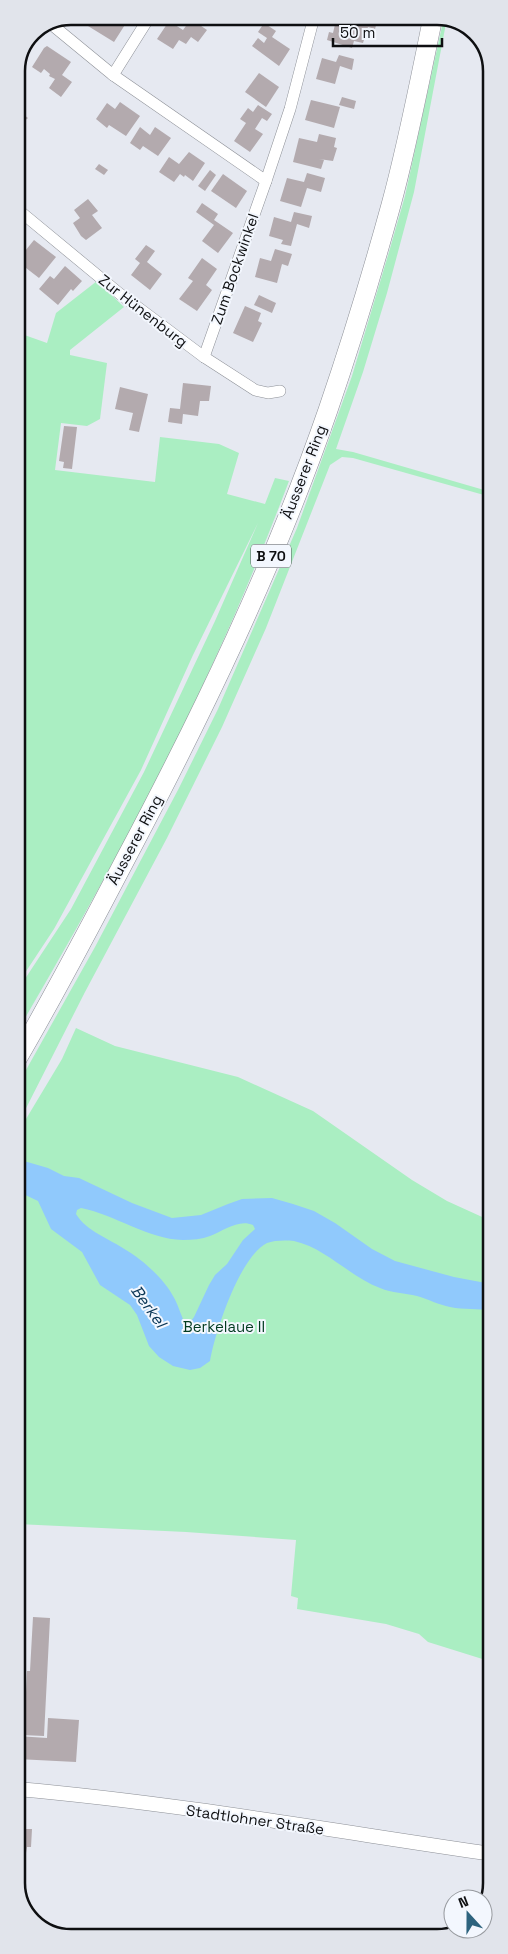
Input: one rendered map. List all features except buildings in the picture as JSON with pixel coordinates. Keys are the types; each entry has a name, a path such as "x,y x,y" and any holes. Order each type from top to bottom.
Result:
{"main road":[{"name":"Äusserer Ring","path":"25,1045 57,990 175,762 228,652 289,514 327,411 392,203 431,25"}],"street":[{"path":"113,75 144,25"},
{"name":"Zum Bockwinkel","path":"204,357 290,109 312,25"},
{"path":"55,27 113,75 266,181"},
{"name":"Zur Hünenburg","path":"25,215 120,294 204,357 255,390 268,393 280,391"},
{"name":"Stadtlohner Straße","path":"25,1790 65,1793 244,1817 483,1853"}],"green space":[{"path":"442,25 445,26 414,192 387,293 363,372 336,449 353,452 483,490 483,495 353,458 342,457 330,465 266,628 222,727 167,838 25,1110 25,1072 95,947 179,788 218,709 297,528 352,376 405,196"},
{"path":"97,281 124,307 70,350 70,355 107,363 100,419 87,426 61,423 55,470 155,482 160,437 219,444 239,453 227,494 265,504 275,478 289,481 234,617 193,707 149,795 25,1018 25,979 71,909 144,772 215,621 258,523 193,655 141,770 54,929 25,973 25,335 47,343 56,313"},
{"name":"Berkelaue II","path":"76,1028 115,1046 238,1077 313,1111 412,1180 447,1201 483,1217 483,1659 428,1642 419,1634 386,1624 297,1609 298,1598 291,1596 296,1540 186,1532 25,1524 25,1121 62,1059"}],"water":[{"name":"Berkel","path":"25,1161 48,1168 64,1176 79,1178 132,1203 172,1218 201,1215 242,1199 272,1198 314,1211 372,1249 395,1261 454,1277 483,1282 483,1310 450,1307 417,1296 385,1290 358,1277 327,1256 306,1245 294,1241 273,1241 257,1251 238,1278 223,1314 210,1361 200,1368 190,1370 173,1366 159,1357 149,1346 137,1315 130,1305 100,1285 82,1252 51,1229 38,1201 25,1195","holes":["81,1208 157,1236 170,1239 204,1238 242,1223 253,1225 255,1229 243,1240 227,1264 215,1275 194,1317 187,1323 184,1321 165,1283 146,1264 92,1230 76,1214 77,1210"]}]}
